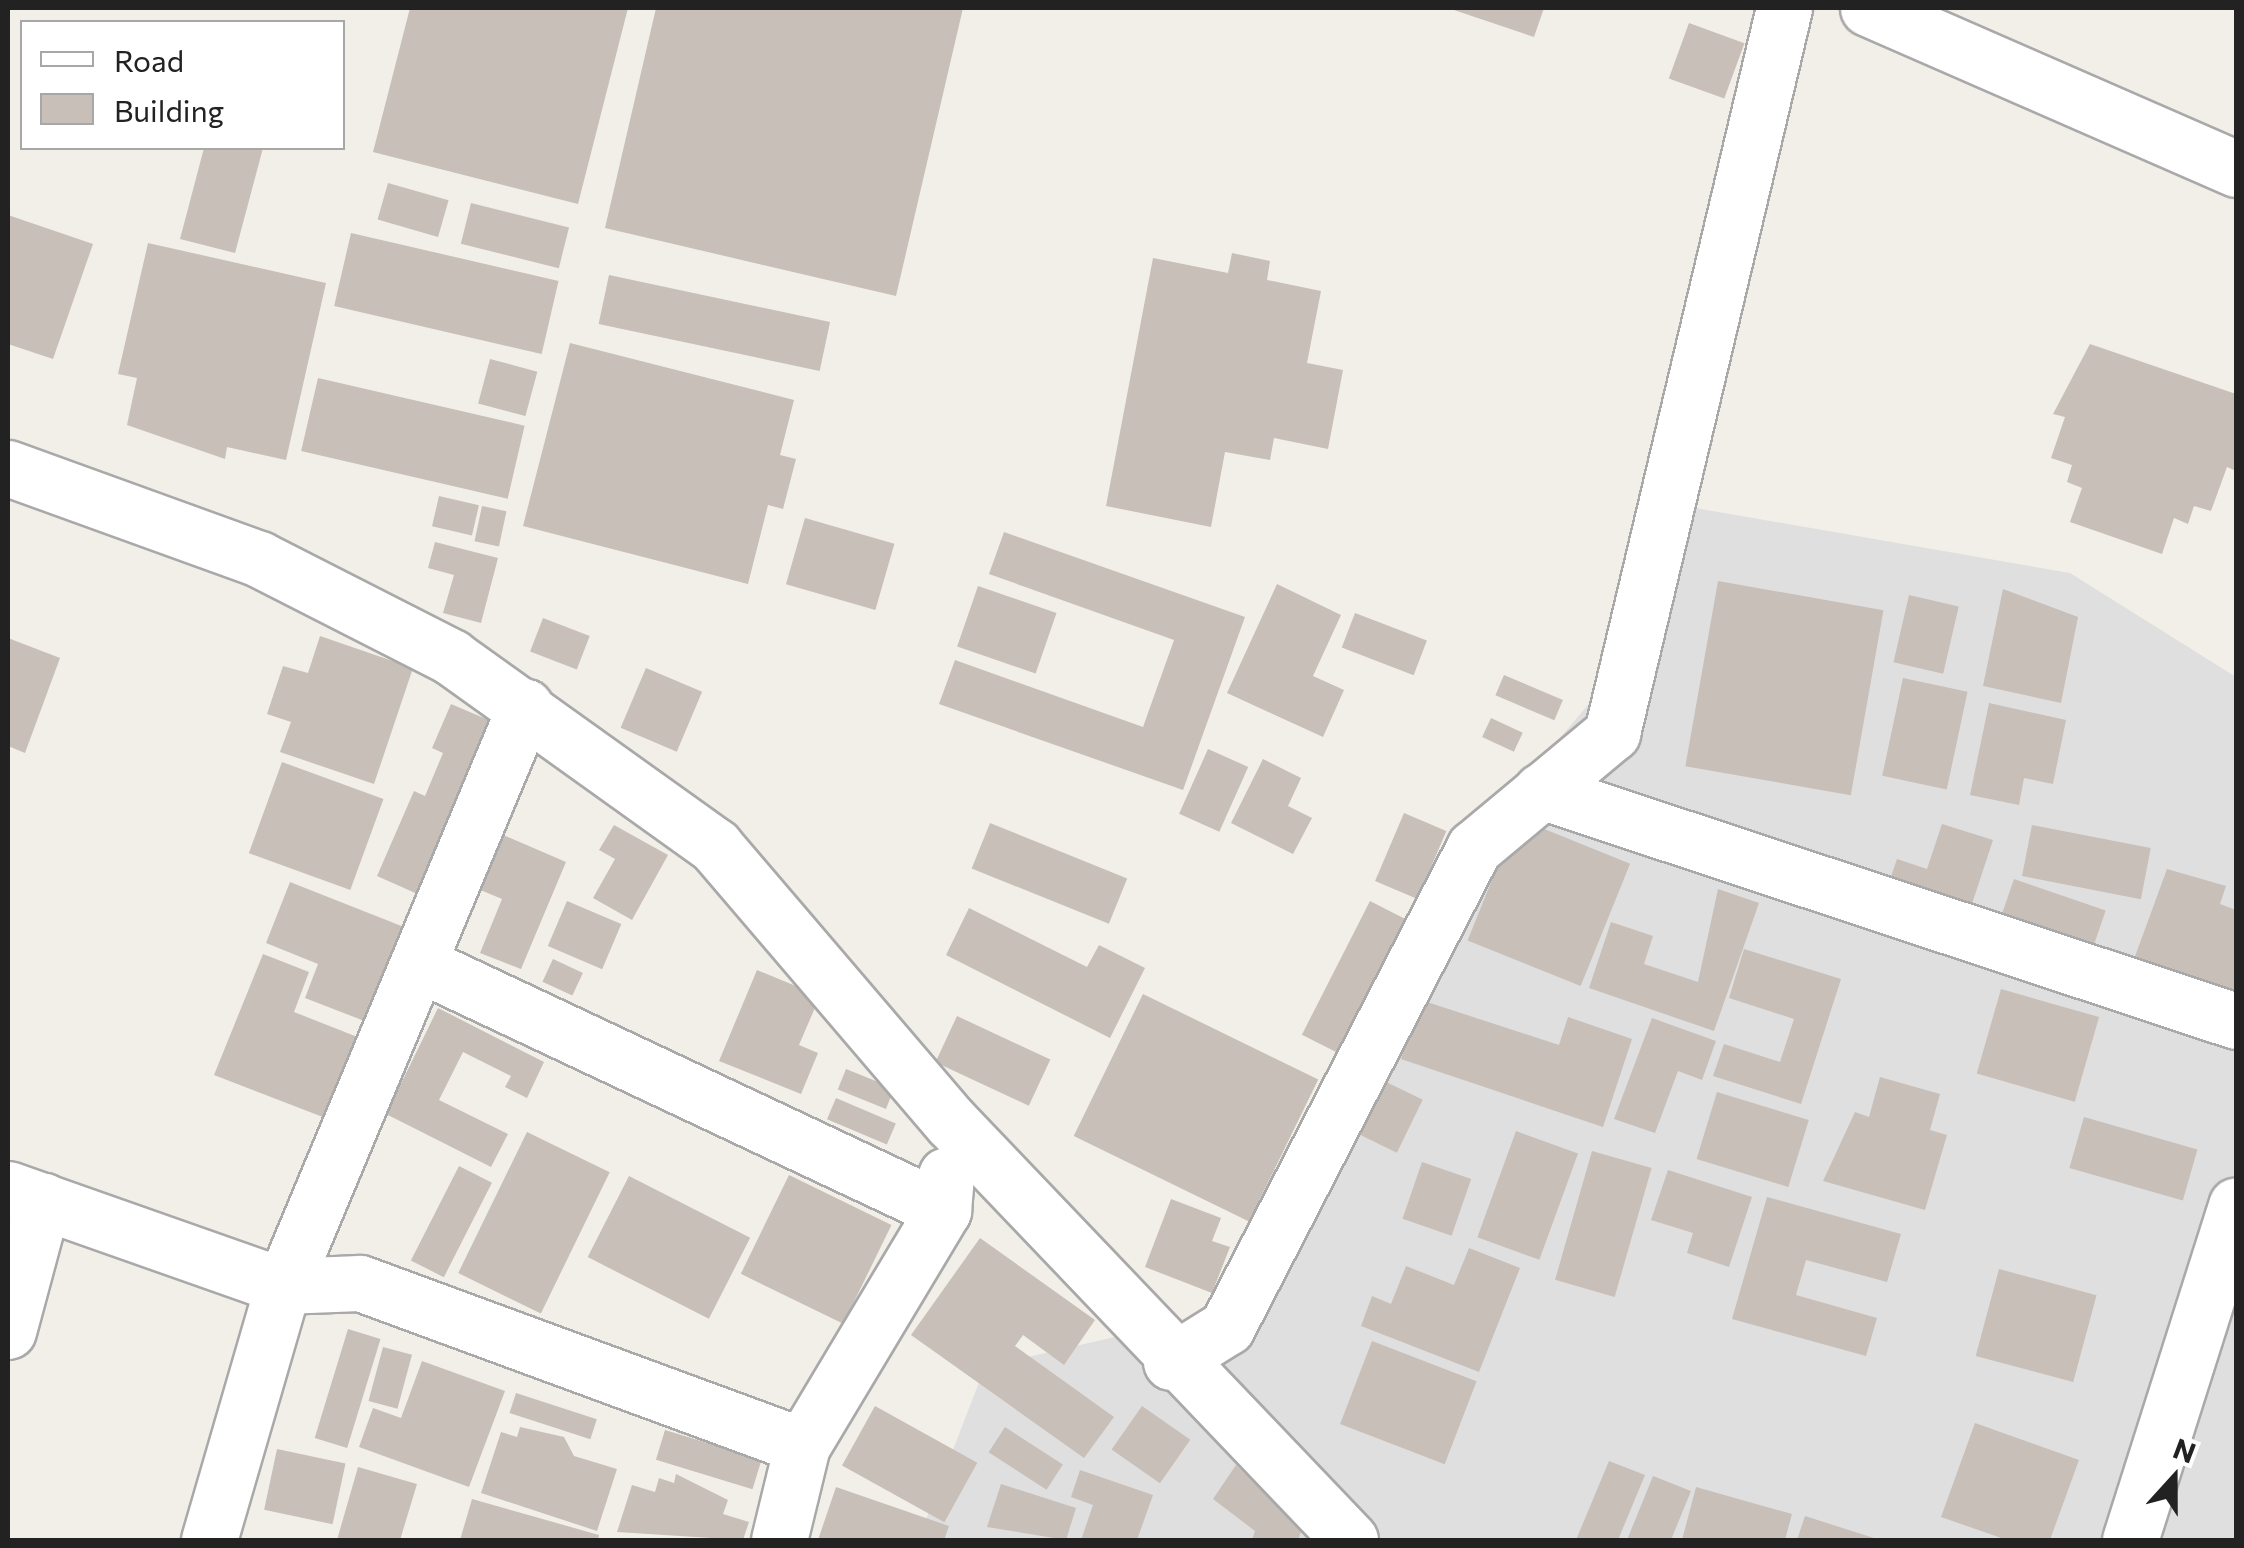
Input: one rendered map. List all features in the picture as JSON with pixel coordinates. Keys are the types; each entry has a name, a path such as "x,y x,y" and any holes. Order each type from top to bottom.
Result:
{"street":[{"path":"1171,1362 1227,1326 1474,848 1612,733 1784,8"},
{"path":"1868,8 2236,168"},
{"path":"8,468 259,558 451,658 525,707 715,846 951,1122 1333,1533"},
{"path":"209,1540 284,1286 422,965 525,707"},
{"path":"1542,791 2236,1021"},
{"path":"422,965 943,1210"},
{"path":"779,1540 802,1446 943,1210 951,1122"},
{"path":"8,1331 25,1195 284,1286 360,1282 802,1446"},
{"path":"2130,1540 2236,1205"}],"shaded area":[{"path":"1678,505 2070,573 2236,677 2236,1540 918,1540 985,1367 1232,1310 1474,839 1593,699"}],"building":[{"path":"410,8 628,8 578,204 373,152"},
{"path":"656,8 963,8 896,296 605,228"},
{"path":"1448,8 1544,8 1534,37"},
{"path":"1689,23 1744,43 1724,99 1669,78"},
{"path":"203,150 262,150 235,253 180,239"},
{"path":"388,183 449,200 438,237 378,220"},
{"path":"471,203 569,227 559,268 461,244"},
{"path":"8,215 93,244 53,359 8,344"},
{"path":"351,233 559,281 542,354 334,306"},
{"path":"148,243 326,283 286,460 227,447 225,459 127,425 137,378 118,374"},
{"path":"1232,253 1270,261 1267,280 1321,291 1307,363 1343,370 1328,449 1274,438 1270,460 1225,452 1211,527 1106,506 1153,258 1228,273"},
{"path":"609,275 830,322 820,371 599,324"},
{"path":"570,343 794,400 780,455 796,459 783,509 768,505 748,584 523,526"},
{"path":"2090,344 2236,394 2236,471 2227,467 2211,511 2194,506 2188,524 2174,518 2162,554 2070,522 2082,488 2067,482 2072,465 2051,458 2065,417 2053,414"},
{"path":"490,359 537,372 525,416 478,403"},
{"path":"318,378 525,426 508,499 301,451"},
{"path":"439,496 479,505 472,535 432,526"},
{"path":"482,506 506,511 499,546 475,541"},
{"path":"805,518 894,544 875,610 786,584"},
{"path":"1004,532 1245,617 1183,790 939,704 955,660 1143,727 1174,640 989,574"},
{"path":"435,542 498,558 481,623 443,613 454,575 428,568"},
{"path":"1718,581 1883,610 1851,795 1685,766"},
{"path":"1277,584 1341,615 1313,676 1344,690 1323,737 1227,693"},
{"path":"978,586 1056,613 1036,674 957,647"},
{"path":"2003,589 2078,617 2061,703 1983,686"},
{"path":"1909,595 1959,606 1943,674 1893,662"},
{"path":"1355,613 1427,641 1414,675 1342,648"},
{"path":"543,618 590,636 577,670 530,652"},
{"path":"320,636 413,668 374,784 280,752 291,722 267,714 283,666 308,673"},
{"path":"8,638 60,658 25,753 8,746"},
{"path":"646,668 702,692 677,752 621,728"},
{"path":"1504,675 1563,700 1554,720 1495,695"},
{"path":"1903,678 1968,692 1947,790 1882,776"},
{"path":"1989,703 2066,720 2053,784 2024,778 2019,805 1970,795"},
{"path":"451,704 505,727 431,900 377,876 414,791 425,796 443,753 432,748"},
{"path":"1491,718 1523,733 1514,752 1482,737"},
{"path":"1208,749 1248,767 1219,832 1179,814"},
{"path":"1263,759 1301,778 1288,806 1312,818 1293,854 1231,823"},
{"path":"282,762 383,799 350,890 249,853"},
{"path":"1404,813 1446,831 1417,899 1375,881"},
{"path":"1517,818 1630,864 1581,986 1468,940"},
{"path":"990,823 1127,878 1109,924 972,868"},
{"path":"1942,824 1993,840 1967,919 1886,891 1897,859 1927,869"},
{"path":"614,825 668,855 632,920 593,898 615,859 599,850"},
{"path":"2032,825 2151,848 2141,899 2022,876"},
{"path":"494,831 566,862 521,969 480,953 502,899 471,886"},
{"path":"2167,869 2226,886 2220,904 2236,910 2236,1003 2130,970"},
{"path":"2014,879 2106,911 2089,960 1997,928"},
{"path":"290,882 404,927 367,1022 305,998 318,964 266,943"},
{"path":"1718,889 1759,903 1714,1031 1589,988 1611,922 1653,936 1644,964 1698,982"},
{"path":"567,901 621,924 602,969 548,946"},
{"path":"1370,901 1410,921 1342,1055 1302,1035"},
{"path":"969,908 1087,967 1099,945 1145,968 1110,1038 946,955"},
{"path":"1744,949 1841,979 1801,1104 1713,1076 1724,1044 1780,1062 1794,1019 1729,998"},
{"path":"263,954 309,972 294,1012 360,1038 328,1119 214,1075"},
{"path":"553,959 583,973 572,996 542,982"},
{"path":"757,970 820,996 799,1045 818,1053 801,1094 719,1061"},
{"path":"2001,989 2099,1017 2075,1102 1977,1074"},
{"path":"1143,994 1318,1079 1249,1221 1074,1136"},
{"path":"1421,1000 1559,1045 1568,1017 1632,1039 1603,1127 1401,1059"},
{"path":"438,1008 544,1062 527,1098 505,1087 511,1076 463,1052 439,1100 508,1134 491,1167 386,1114"},
{"path":"957,1016 1050,1060 1029,1106 935,1062"},
{"path":"1652,1018 1716,1041 1702,1080 1678,1071 1655,1133 1614,1119"},
{"path":"846,1069 894,1088 886,1109 838,1089"},
{"path":"1376,1077 1423,1100 1397,1153 1350,1130"},
{"path":"1880,1077 1940,1094 1930,1130 1947,1135 1925,1210 1823,1181 1855,1112 1869,1117"},
{"path":"1717,1092 1809,1120 1788,1187 1697,1159"},
{"path":"836,1098 896,1123 887,1145 827,1119"},
{"path":"2084,1117 2197,1150 2183,1200 2069,1168"},
{"path":"1516,1131 1578,1154 1539,1260 1477,1237"},
{"path":"527,1132 610,1172 541,1313 458,1273"},
{"path":"1592,1151 1652,1168 1615,1297 1555,1280"},
{"path":"1422,1162 1471,1179 1452,1236 1402,1219"},
{"path":"459,1166 492,1183 444,1277 411,1260"},
{"path":"1668,1170 1752,1197 1729,1267 1687,1253 1693,1233 1651,1220"},
{"path":"789,1175 891,1225 843,1324 741,1274"},
{"path":"629,1176 750,1238 709,1319 588,1257"},
{"path":"1767,1197 1901,1234 1887,1282 1806,1260 1796,1295 1877,1318 1866,1356 1732,1319"},
{"path":"1171,1199 1221,1218 1212,1241 1230,1247 1212,1293 1145,1267"},
{"path":"980,1238 1095,1320 1064,1365 1023,1335 1015,1346 1114,1417 1084,1458 911,1335"},
{"path":"1469,1248 1520,1268 1479,1372 1361,1326 1372,1296 1391,1304 1406,1266 1454,1285"},
{"path":"1999,1269 2097,1295 2073,1382 1976,1356"},
{"path":"348,1329 381,1339 347,1448 315,1438"},
{"path":"1372,1341 1477,1381 1445,1464 1340,1424"},
{"path":"383,1347 412,1355 397,1409 369,1401"},
{"path":"422,1361 505,1391 469,1487 359,1447 373,1408 401,1418"},
{"path":"516,1393 597,1419 590,1439 510,1413"},
{"path":"875,1406 977,1463 944,1522 842,1465"},
{"path":"1142,1406 1190,1440 1160,1483 1112,1449"},
{"path":"1975,1423 2079,1460 2050,1540 2007,1540 1941,1517"},
{"path":"520,1427 564,1437 574,1456 617,1469 597,1531 481,1493 501,1432 517,1437"},
{"path":"1005,1427 1063,1465 1047,1490 989,1452"},
{"path":"665,1430 762,1460 753,1489 656,1460"},
{"path":"277,1449 345,1464 333,1524 264,1510"},
{"path":"1609,1461 1645,1475 1618,1540 1576,1540"},
{"path":"1236,1465 1302,1529 1298,1540 1252,1540 1255,1531 1213,1499"},
{"path":"358,1467 417,1484 400,1540 337,1540"},
{"path":"1080,1470 1153,1495 1137,1540 1081,1540 1093,1505 1071,1497"},
{"path":"676,1474 728,1500 723,1514 749,1522 743,1540 617,1532 632,1485 655,1492 659,1478 674,1483"},
{"path":"1653,1476 1691,1491 1671,1540 1627,1540"},
{"path":"1001,1484 1076,1508 1066,1540 987,1527"},
{"path":"836,1487 949,1526 944,1540 818,1540"},
{"path":"1696,1487 1792,1514 1785,1540 1682,1540"},
{"path":"472,1499 599,1535 598,1540 460,1540"},
{"path":"1805,1516 1880,1540 1797,1540"}]}
